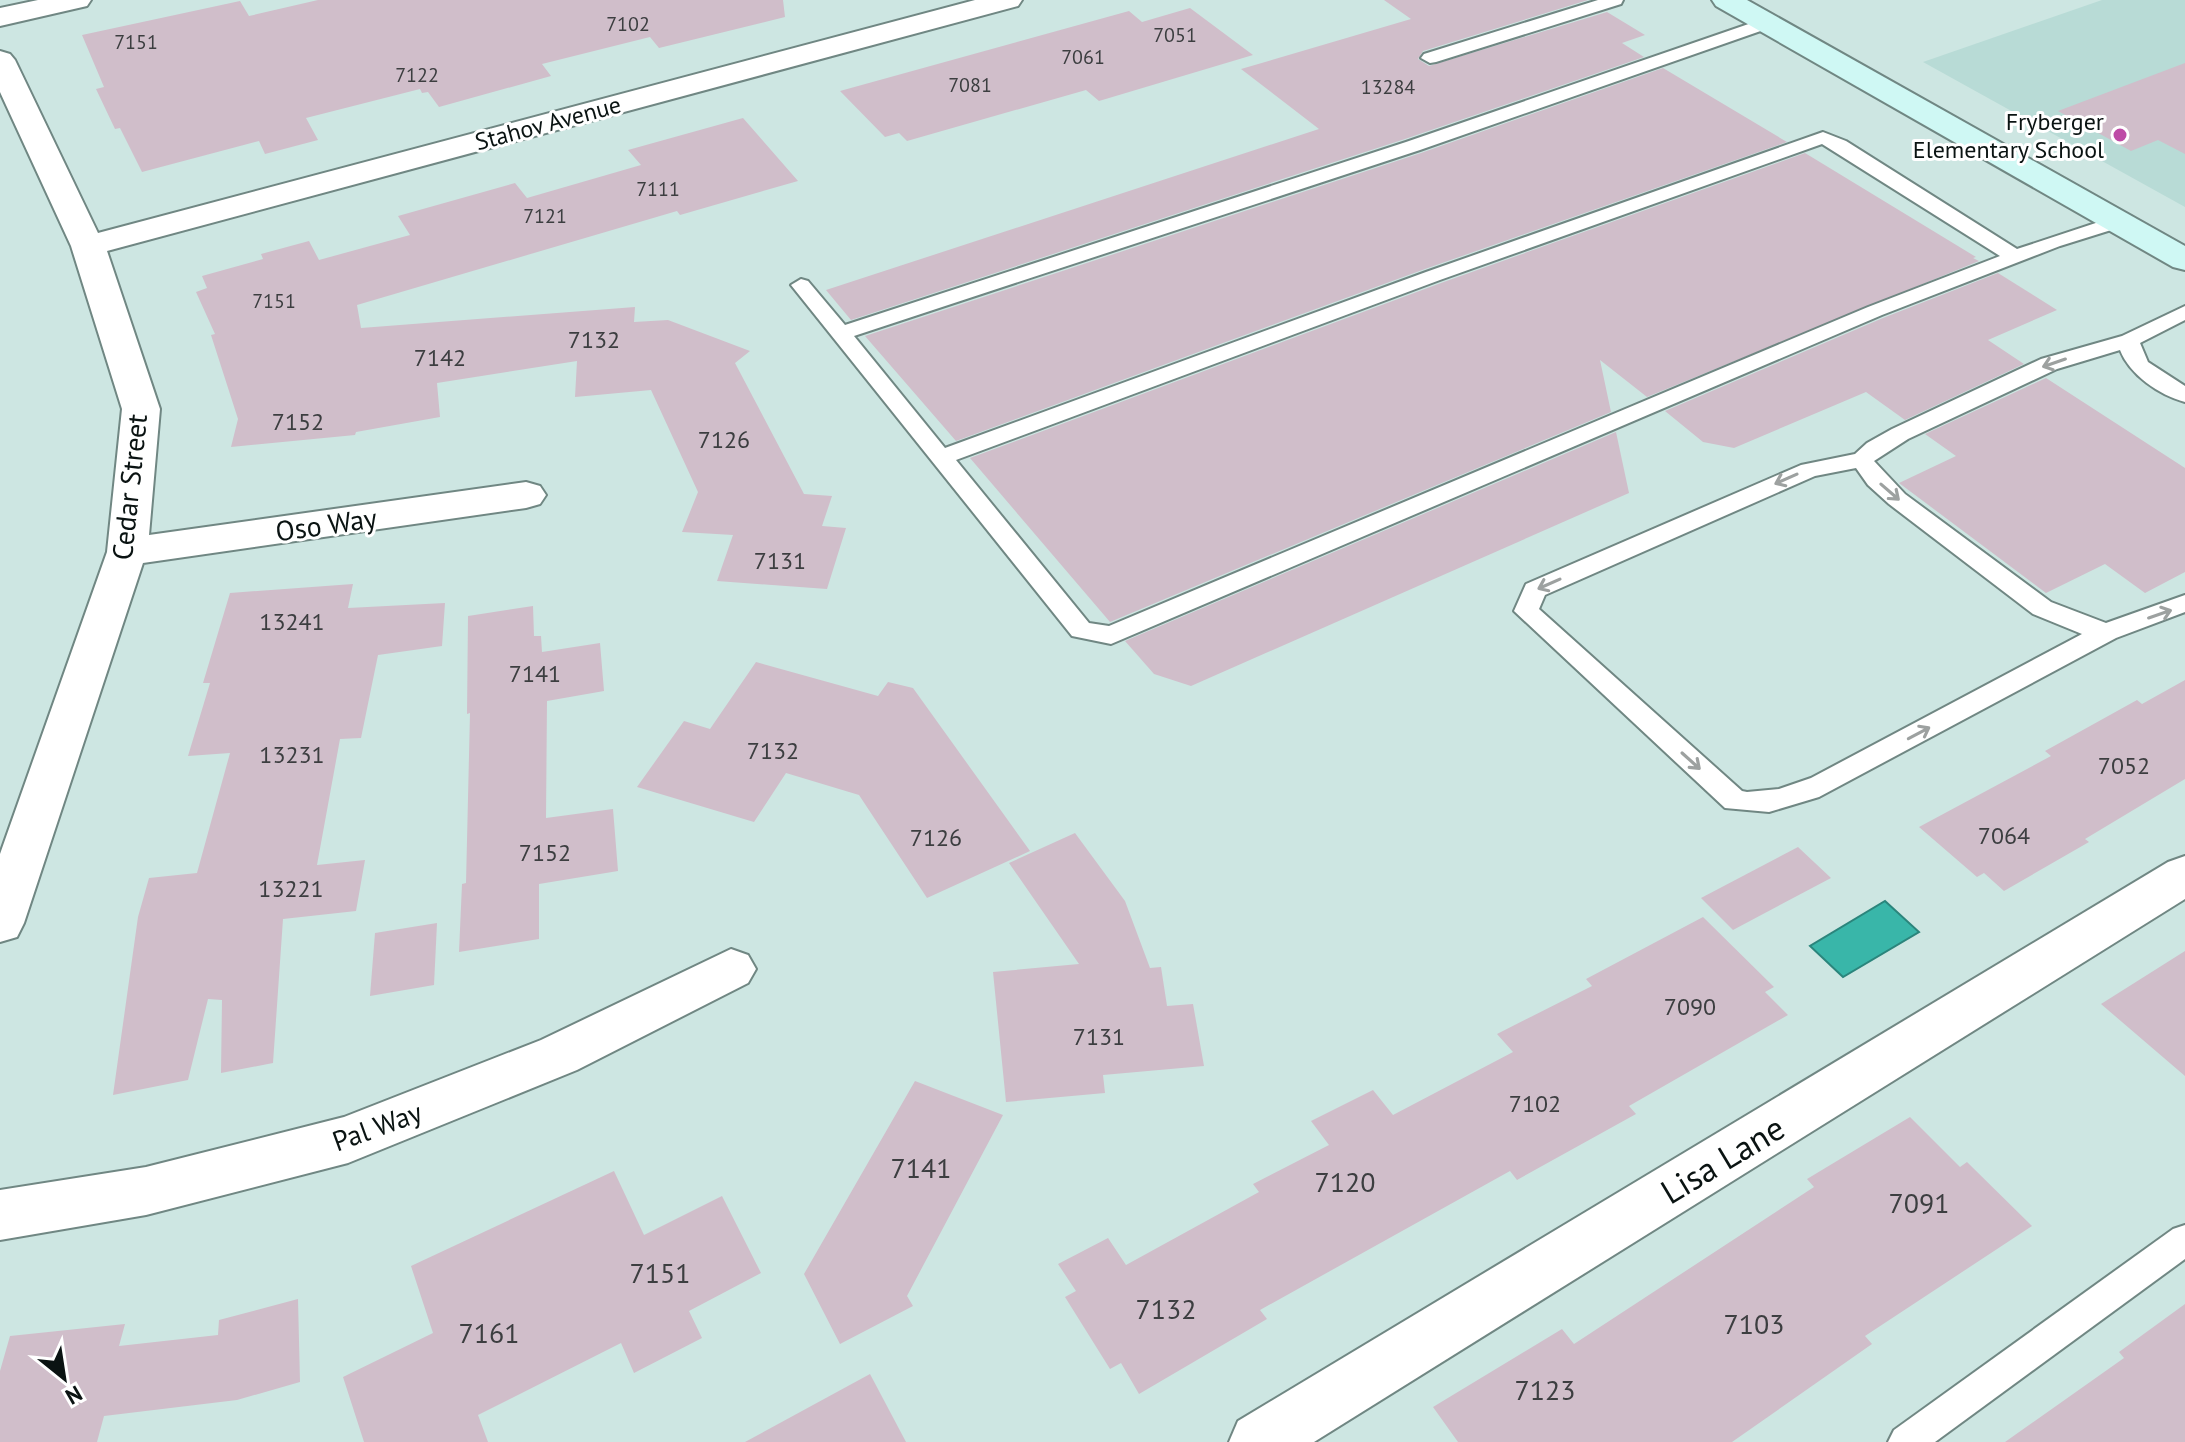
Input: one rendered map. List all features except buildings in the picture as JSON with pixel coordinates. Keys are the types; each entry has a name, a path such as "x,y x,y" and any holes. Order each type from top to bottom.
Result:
{"main road":[{"path":"1726,0 2185,260"}],"street":[{"path":"0,17 77,0"},
{"name":"Stahov Avenue","path":"88,246 1008,0"},
{"name":"Cedar Street","path":"0,60 88,246 141,409 127,552 0,923"},
{"name":"Oso Way","path":"127,552 526,495"},
{"name":"Lisa Lane","path":"1259,1442 2185,875"},
{"name":"Pal Way","path":"0,1215 146,1191 348,1140 559,1055 731,969"}],"lane":[{"path":"1430,58 1615,0"},
{"path":"839,334 1413,146 1766,23"},
{"path":"940,458 1433,276 1823,138 1839,145 2016,257"},
{"path":"801,285 1081,630 1111,635 1875,311 2117,222"},
{"path":"2185,312 2129,340 2049,364 1900,434 1862,460 1809,470 1535,590 1526,611 1735,801 1754,803 1786,801 2107,632 2185,603"},
{"path":"2129,340 2129,353 2134,363 2185,395"},
{"path":"1862,460 1876,480 1897,499 2042,608 2107,632"},
{"path":"1906,1442 2185,1240"}],"shaded area":[{"name":"Fryberger Elementary School","path":"2102,0 2185,0 2185,207 1923,62"}],"water":[{"path":"1885,901 1919,932 1843,977 1810,946"}],"place":[{"name":"Fryberger Elementary School","path":"2120,135"}]}
